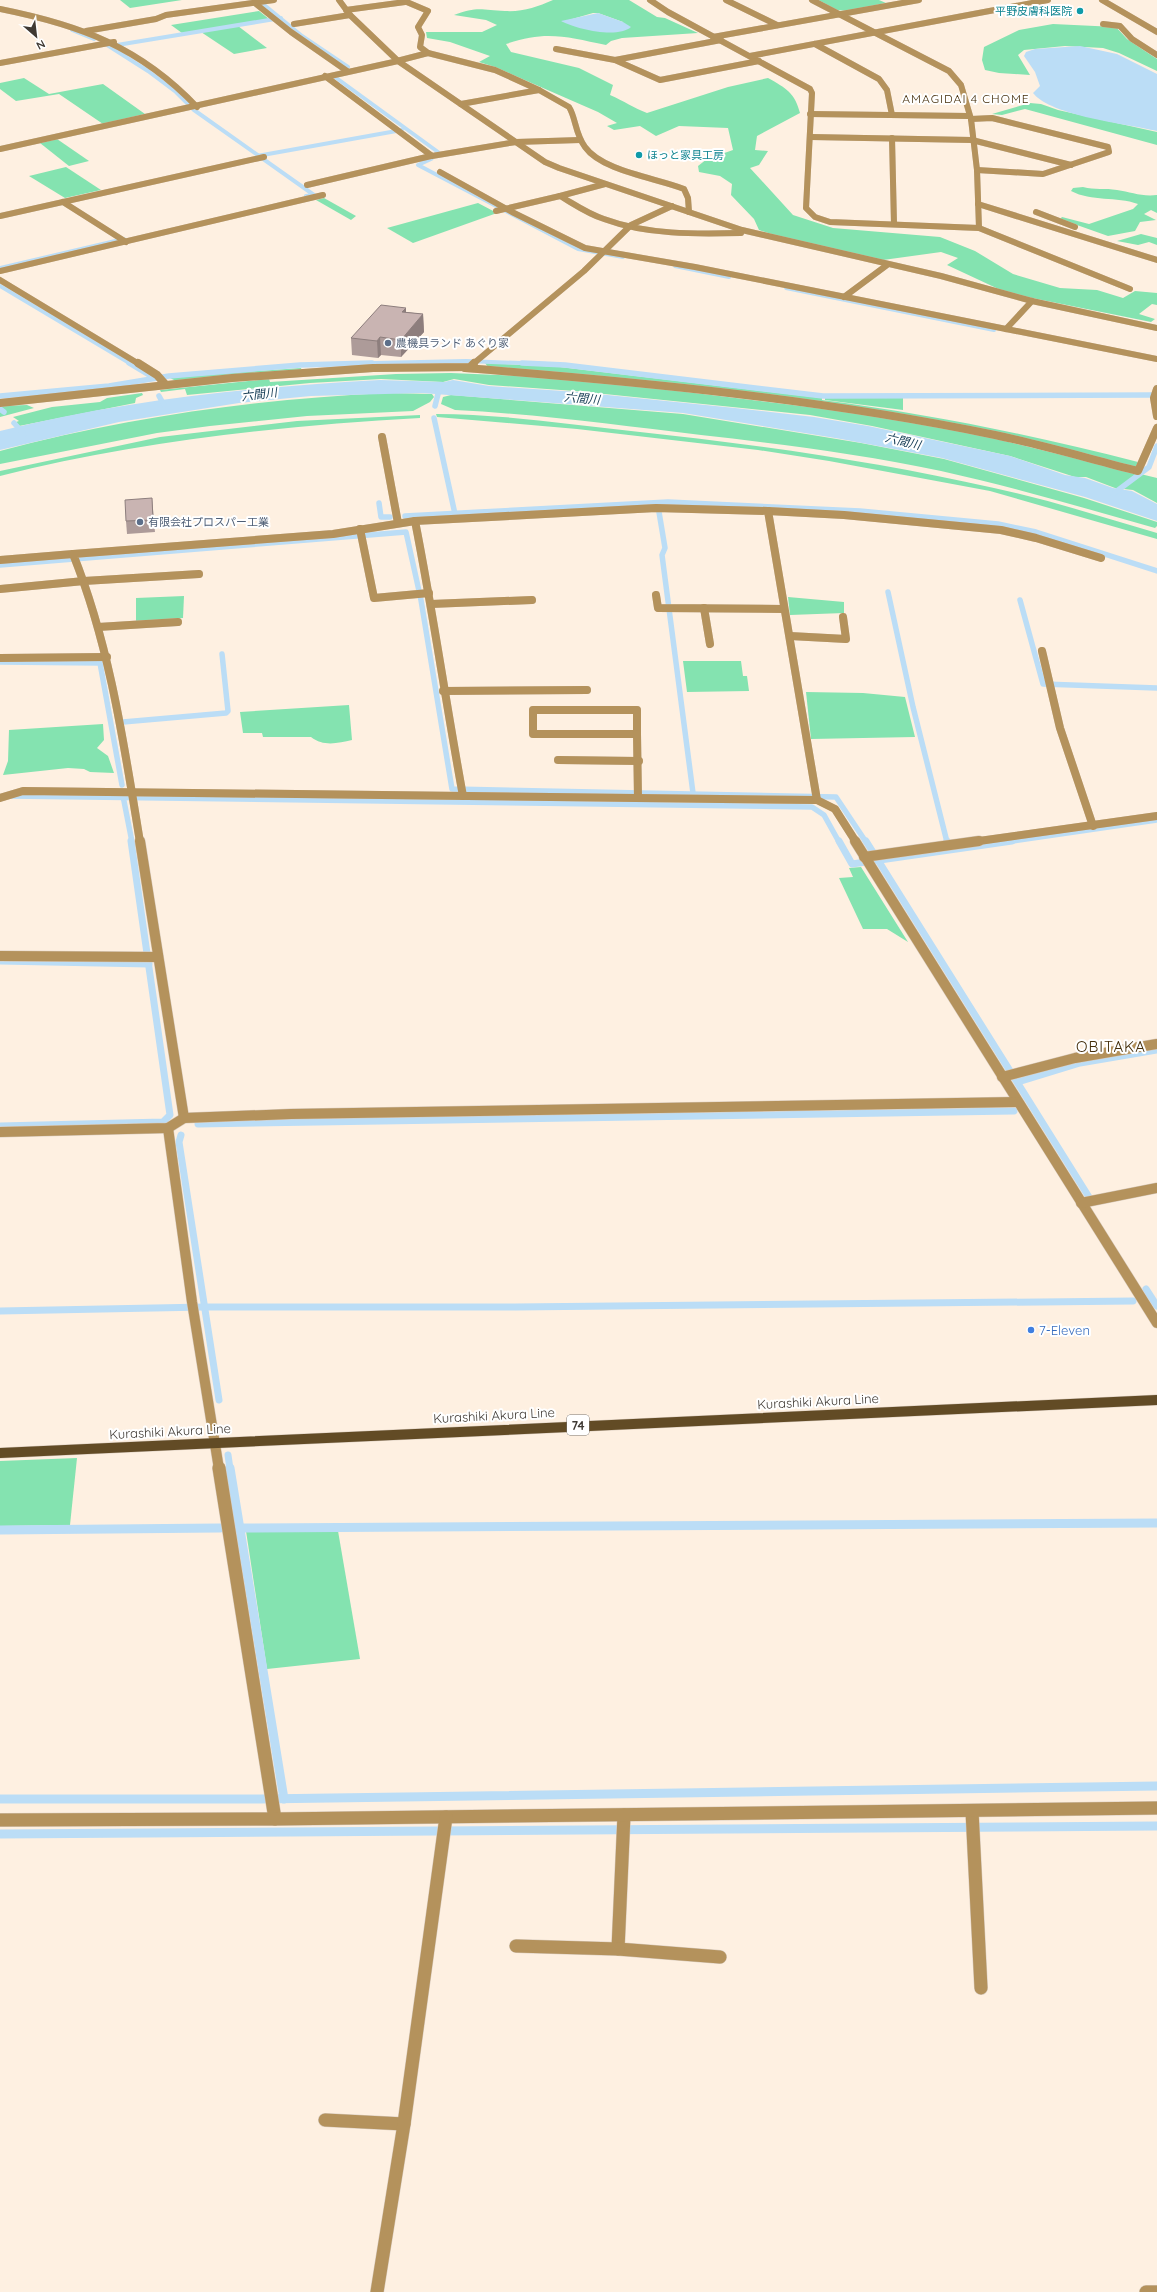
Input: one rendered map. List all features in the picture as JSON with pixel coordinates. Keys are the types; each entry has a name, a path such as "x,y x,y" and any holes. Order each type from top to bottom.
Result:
{"main road":[{"name":"Kurashiki Akura Line","path":"0,1453 1157,1400"}],"street":[{"path":"338,0 350,15 398,61 545,162 605,184 751,232 887,265 941,276 1032,301 1157,328"},
{"path":"650,0 713,37 810,89 812,93 810,114 811,137 806,208 815,217 830,222 979,228 1130,289"},
{"path":"726,0 777,26"},
{"path":"812,0 949,71 961,85 970,118 977,170 979,228"},
{"path":"883,0 892,5"},
{"path":"713,37 919,0"},
{"path":"750,56 1048,0"},
{"path":"1102,0 1157,32"},
{"path":"86,31 156,19 166,15 260,1 272,1"},
{"path":"260,1 256,4 274,19 347,71"},
{"path":"346,10 403,1 428,11 418,27 422,35 420,47 428,53 486,67 539,90 572,111 573,121 580,140 591,155 597,159 670,182 684,189 688,198 689,212"},
{"path":"0,9 39,16 86,31 115,44 167,78 187,95 193,108"},
{"path":"294,24 350,15"},
{"path":"1103,24 1120,26 1132,39 1157,55"},
{"path":"615,60 721,40"},
{"path":"0,64 103,44 115,44"},
{"path":"815,44 879,79 887,90 892,115"},
{"path":"556,49 615,60 660,80 759,61"},
{"path":"1149,50 1157,49"},
{"path":"0,149 193,108 428,53"},
{"path":"325,76 400,130 433,156"},
{"path":"461,104 539,90"},
{"path":"810,114 992,118 1108,147 1109,152 1043,174 977,170"},
{"path":"811,137 972,140 1071,165"},
{"path":"892,138 894,224"},
{"path":"307,185 408,163 433,156 516,142 580,140"},
{"path":"0,216 260,158"},
{"path":"440,172 501,210 576,245 603,254 844,297 1157,359"},
{"path":"501,210 605,184"},
{"path":"0,271 124,240 323,195"},
{"path":"560,196 600,218 631,225 668,231 751,232"},
{"path":"63,202 124,240"},
{"path":"978,204 1157,260"},
{"path":"463,368 476,362 603,254 631,225 672,206"},
{"path":"1036,212 1113,239"},
{"path":"844,297 887,265"},
{"path":"0,280 162,379"},
{"path":"1006,329 1032,301"},
{"path":"0,403 162,379 367,368 463,368 565,375 847,409 978,431 1138,471 1157,428"},
{"path":"1157,390 1154,398 1157,416"},
{"path":"382,436 398,523"},
{"path":"0,560 74,558 333,534 361,534 398,523 415,521 656,508 852,515 1001,530 1036,538 1101,558"},
{"path":"768,511 817,797"},
{"path":"415,521 427,594 431,604 443,691 462,792"},
{"path":"361,534 374,598 427,594"},
{"path":"74,558 84,581 107,657 133,796 152,957 184,1118"},
{"path":"0,589 84,581 199,574"},
{"path":"656,595 658,608 784,609"},
{"path":"431,604 532,600"},
{"path":"704,608 710,644"},
{"path":"790,636 846,639 843,617"},
{"path":"98,627 178,622"},
{"path":"1042,651 1073,769 1093,826"},
{"path":"0,658 107,657"},
{"path":"443,691 587,690"},
{"path":"638,734 533,734 533,710 638,710 639,761 638,794"},
{"path":"558,760 639,761"},
{"path":"0,798 23,791 133,796 462,792 817,797 835,809 1008,1075 1017,1102 1157,1324"},
{"path":"868,860 883,855 1157,816"},
{"path":"0,956 152,957"},
{"path":"1008,1075 1075,1058 1157,1044"},
{"path":"0,1132 168,1128 184,1118 291,1114 1017,1102"},
{"path":"168,1128 193,1306 275,1819"},
{"path":"1081,1203 1157,1188"},
{"path":"0,1820 275,1819 444,1828 624,1825 1157,1808"},
{"path":"972,1815 981,1988"},
{"path":"618,1949 624,1825"},
{"path":"377,2292 404,2124 444,1828"},
{"path":"516,1946 618,1949 720,1957"},
{"path":"325,2120 404,2124"},
{"path":"1146,2292 1157,2292"}],"green space":[{"path":"120,0 182,0 130,8"},
{"path":"553,0 629,0 657,17 665,18 698,33 622,38 611,41 606,45 556,36 533,37 506,44 511,52 579,68 613,85 610,95 647,113 728,87 768,78 789,92 795,100 800,113 757,136 755,150 768,151 759,165 750,168 793,215 833,228 940,237 975,251 1013,274 1060,288 1097,290 1123,298 1135,291 1157,293 1157,305 1152,304 1139,314 1155,319 1151,322 1007,293 947,265 958,258 941,252 883,260 786,239 759,230 754,219 731,195 732,184 720,176 699,172 698,166 707,159 733,150 728,128 679,126 656,136 640,126 614,130 607,126 617,123 598,112 495,67 479,62 490,56 450,42 427,38 426,32 482,32 497,25 486,20 454,15 468,10 480,9 518,11","holes":["593,13 598,13 623,22 562,22"]},
{"path":"818,0 879,0 886,3 847,11 837,10"},
{"path":"259,11 269,19 182,33 171,25"},
{"path":"1053,24 1116,27 1127,39 1157,59 1157,71 1119,53 1103,48 1065,46 1024,50 1018,55 1030,75 999,73 985,70 982,60 984,47 1019,30"},
{"path":"238,26 267,48 234,54 201,32"},
{"path":"24,78 49,94 103,84 145,114 103,124 59,94 16,101 0,89 0,83"},
{"path":"1030,103 1041,104 1058,110 1157,132 1157,145 1025,109 1002,115 992,114"},
{"path":"57,139 89,161 69,166 40,143"},
{"path":"66,167 101,190 65,198 29,176"},
{"path":"1083,187 1117,190 1141,195 1157,195 1157,213 1151,210 1144,214 1156,220 1140,222 1135,231 1108,236 1060,219 1062,217 1089,224 1133,209 1138,204 1121,200 1087,197 1071,191 1073,188"},
{"path":"324,198 356,216 351,220 316,200"},
{"path":"478,203 497,213 413,243 387,228"},
{"path":"1141,234 1157,238 1157,245 1149,242 1138,245 1117,241"},
{"path":"485,363 560,367 822,398 822,400 902,412 1021,434 1138,462 1136,467 861,409 488,367"},
{"path":"301,368 302,371 176,381 168,377"},
{"path":"451,373 573,378 858,413 980,435 1157,478 1157,503 1133,490 1115,488 1086,477 1075,477 1010,456 872,426 810,415 575,391 489,385 454,379 443,382 381,379 310,383 187,395 185,389 161,392 160,390 269,379 270,382 396,374"},
{"path":"142,393 143,395 136,398 135,403 19,426 16,422 19,421 13,417 52,407 100,402 107,398"},
{"path":"388,393 432,394 434,397 430,402 413,411 307,416 210,426 157,433 0,464 0,451 96,428 144,419 241,405"},
{"path":"451,395 683,414 861,443 944,459 1084,498 1157,522 1157,526 1155,528 995,484 911,465 761,442 578,420 455,410 441,404 443,397"},
{"path":"825,398 903,398 903,410 825,400"},
{"path":"27,405 34,408 0,417 0,411 5,412 0,406"},
{"path":"436,414 460,414 558,423 813,454 949,478 1035,498 1157,533 1157,539 990,491 829,461 758,450 577,429 437,417"},
{"path":"420,415 420,418 367,421 261,431 156,444 104,453 0,476 0,471 160,437 297,421"},
{"path":"184,596 183,618 136,622 136,598"},
{"path":"788,597 844,602 844,613 790,615"},
{"path":"683,661 741,661 743,676 747,676 749,691 687,692"},
{"path":"806,692 863,693 905,697 915,737 811,739"},
{"path":"349,705 352,740 326,743 311,737 263,737 262,733 243,733 240,712"},
{"path":"103,724 104,740 97,748 108,756 114,773 90,772 84,769 68,768 3,775 8,761 9,730"},
{"path":"861,867 908,942 887,929 863,929 839,878 853,877 849,868"},
{"path":"77,1458 70,1525 0,1526 0,1461"},
{"path":"246,1531 338,1531 360,1659 267,1669"}],"water":[{"path":"598,13 623,22 631,27 625,31 596,32 576,27 561,21"},
{"path":"1080,46 1117,54 1157,74 1157,131 1072,113 1056,108 1042,101 1033,93 1040,86 1035,72 1024,56 1026,52 1035,49"},
{"name":"六間川","path":"380,380 444,382 453,380 489,386 578,392 735,408 814,417 868,426 1010,456 1065,475 1085,478 1113,488 1132,491 1157,504 1157,521 1085,497 942,458 841,439 683,413 422,393 311,396 239,403 119,422 0,450 0,431 94,411 189,396"}],"building":[{"path":"381,305 406,308 402,312 423,314 401,340 380,337 377,341 351,338"},
{"path":"152,498 153,520 126,521 125,500"}],"waterway":[{"path":"267,0 263,4 280,18"},
{"path":"111,46 280,18"},
{"path":"280,18 302,36 348,67"},
{"path":"72,30 94,39"},
{"path":"104,43 148,71 176,92 194,110 259,156"},
{"path":"337,75 335,77 438,152 431,159 418,165 578,249 623,257"},
{"path":"259,156 402,130"},
{"path":"259,156 314,195 306,196"},
{"path":"0,268 124,239"},
{"path":"675,266 729,277"},
{"path":"0,286 131,364"},
{"path":"786,288 994,330"},
{"path":"356,363 466,361 530,363"},
{"path":"129,363 154,378"},
{"path":"0,396 109,386 169,376 300,365 356,363"},
{"path":"331,364 356,363"},
{"path":"356,363 372,363"},
{"path":"522,363 530,363"},
{"path":"530,363 547,364"},
{"path":"530,363 565,365 823,396 1151,395"},
{"path":"435,406 440,386"},
{"path":"159,396 164,405"},
{"path":"0,409 4,412"},
{"path":"434,418 455,513"},
{"path":"14,423 24,434"},
{"path":"1113,494 1149,467 1157,446"},
{"path":"455,513 668,502 860,511 998,524 1036,532 1157,571"},
{"path":"379,503 381,517 390,517"},
{"path":"659,512 665,548 662,555 693,793"},
{"path":"405,516 455,513"},
{"path":"0,565 406,532 421,600 452,789 836,797 866,842"},
{"path":"888,592 913,707 947,842"},
{"path":"1020,600 1043,684 1157,688"},
{"path":"123,722 226,713 228,711 222,654"},
{"path":"0,662 100,663 122,785"},
{"path":"10,796 123,798"},
{"path":"123,798 812,807 824,815 839,842"},
{"path":"123,798 132,842"},
{"path":"1005,842 1157,820"},
{"path":"131,841 149,964"},
{"path":"839,841 852,864 878,860"},
{"path":"866,841 878,860"},
{"path":"878,860 1012,841"},
{"path":"878,860 1089,1197"},
{"path":"0,961 149,964"},
{"path":"0,1126 163,1122 170,1115 149,964"},
{"path":"1018,1082 1080,1063 1157,1050"},
{"path":"198,1124 1014,1111"},
{"path":"181,1135 179,1142 205,1307"},
{"path":"1146,1289 1157,1306"},
{"path":"205,1307 515,1307 1133,1301"},
{"path":"0,1311 205,1307"},
{"path":"205,1307 219,1400"},
{"path":"228,1455 230,1469"},
{"path":"230,1468 240,1528"},
{"path":"240,1528 1157,1523"},
{"path":"0,1530 220,1528"},
{"path":"240,1528 284,1799"},
{"path":"284,1799 1157,1786"},
{"path":"0,1799 284,1799"},
{"path":"0,1834 1157,1826"}],"place":[{"name":"平野皮膚科医院","path":"1080,11"},
{"name":"ほっと家具工房","path":"639,155"},
{"name":"農機具ランド あぐり家","path":"388,343"},
{"name":"有限会社プロスパー工業","path":"140,522"},
{"name":"7-Eleven","path":"1031,1330"}],"district":[{"name":"AMAGIDAI 4 CHOME","path":"966,98"},
{"name":"OBITAKA","path":"1111,1046"}]}
